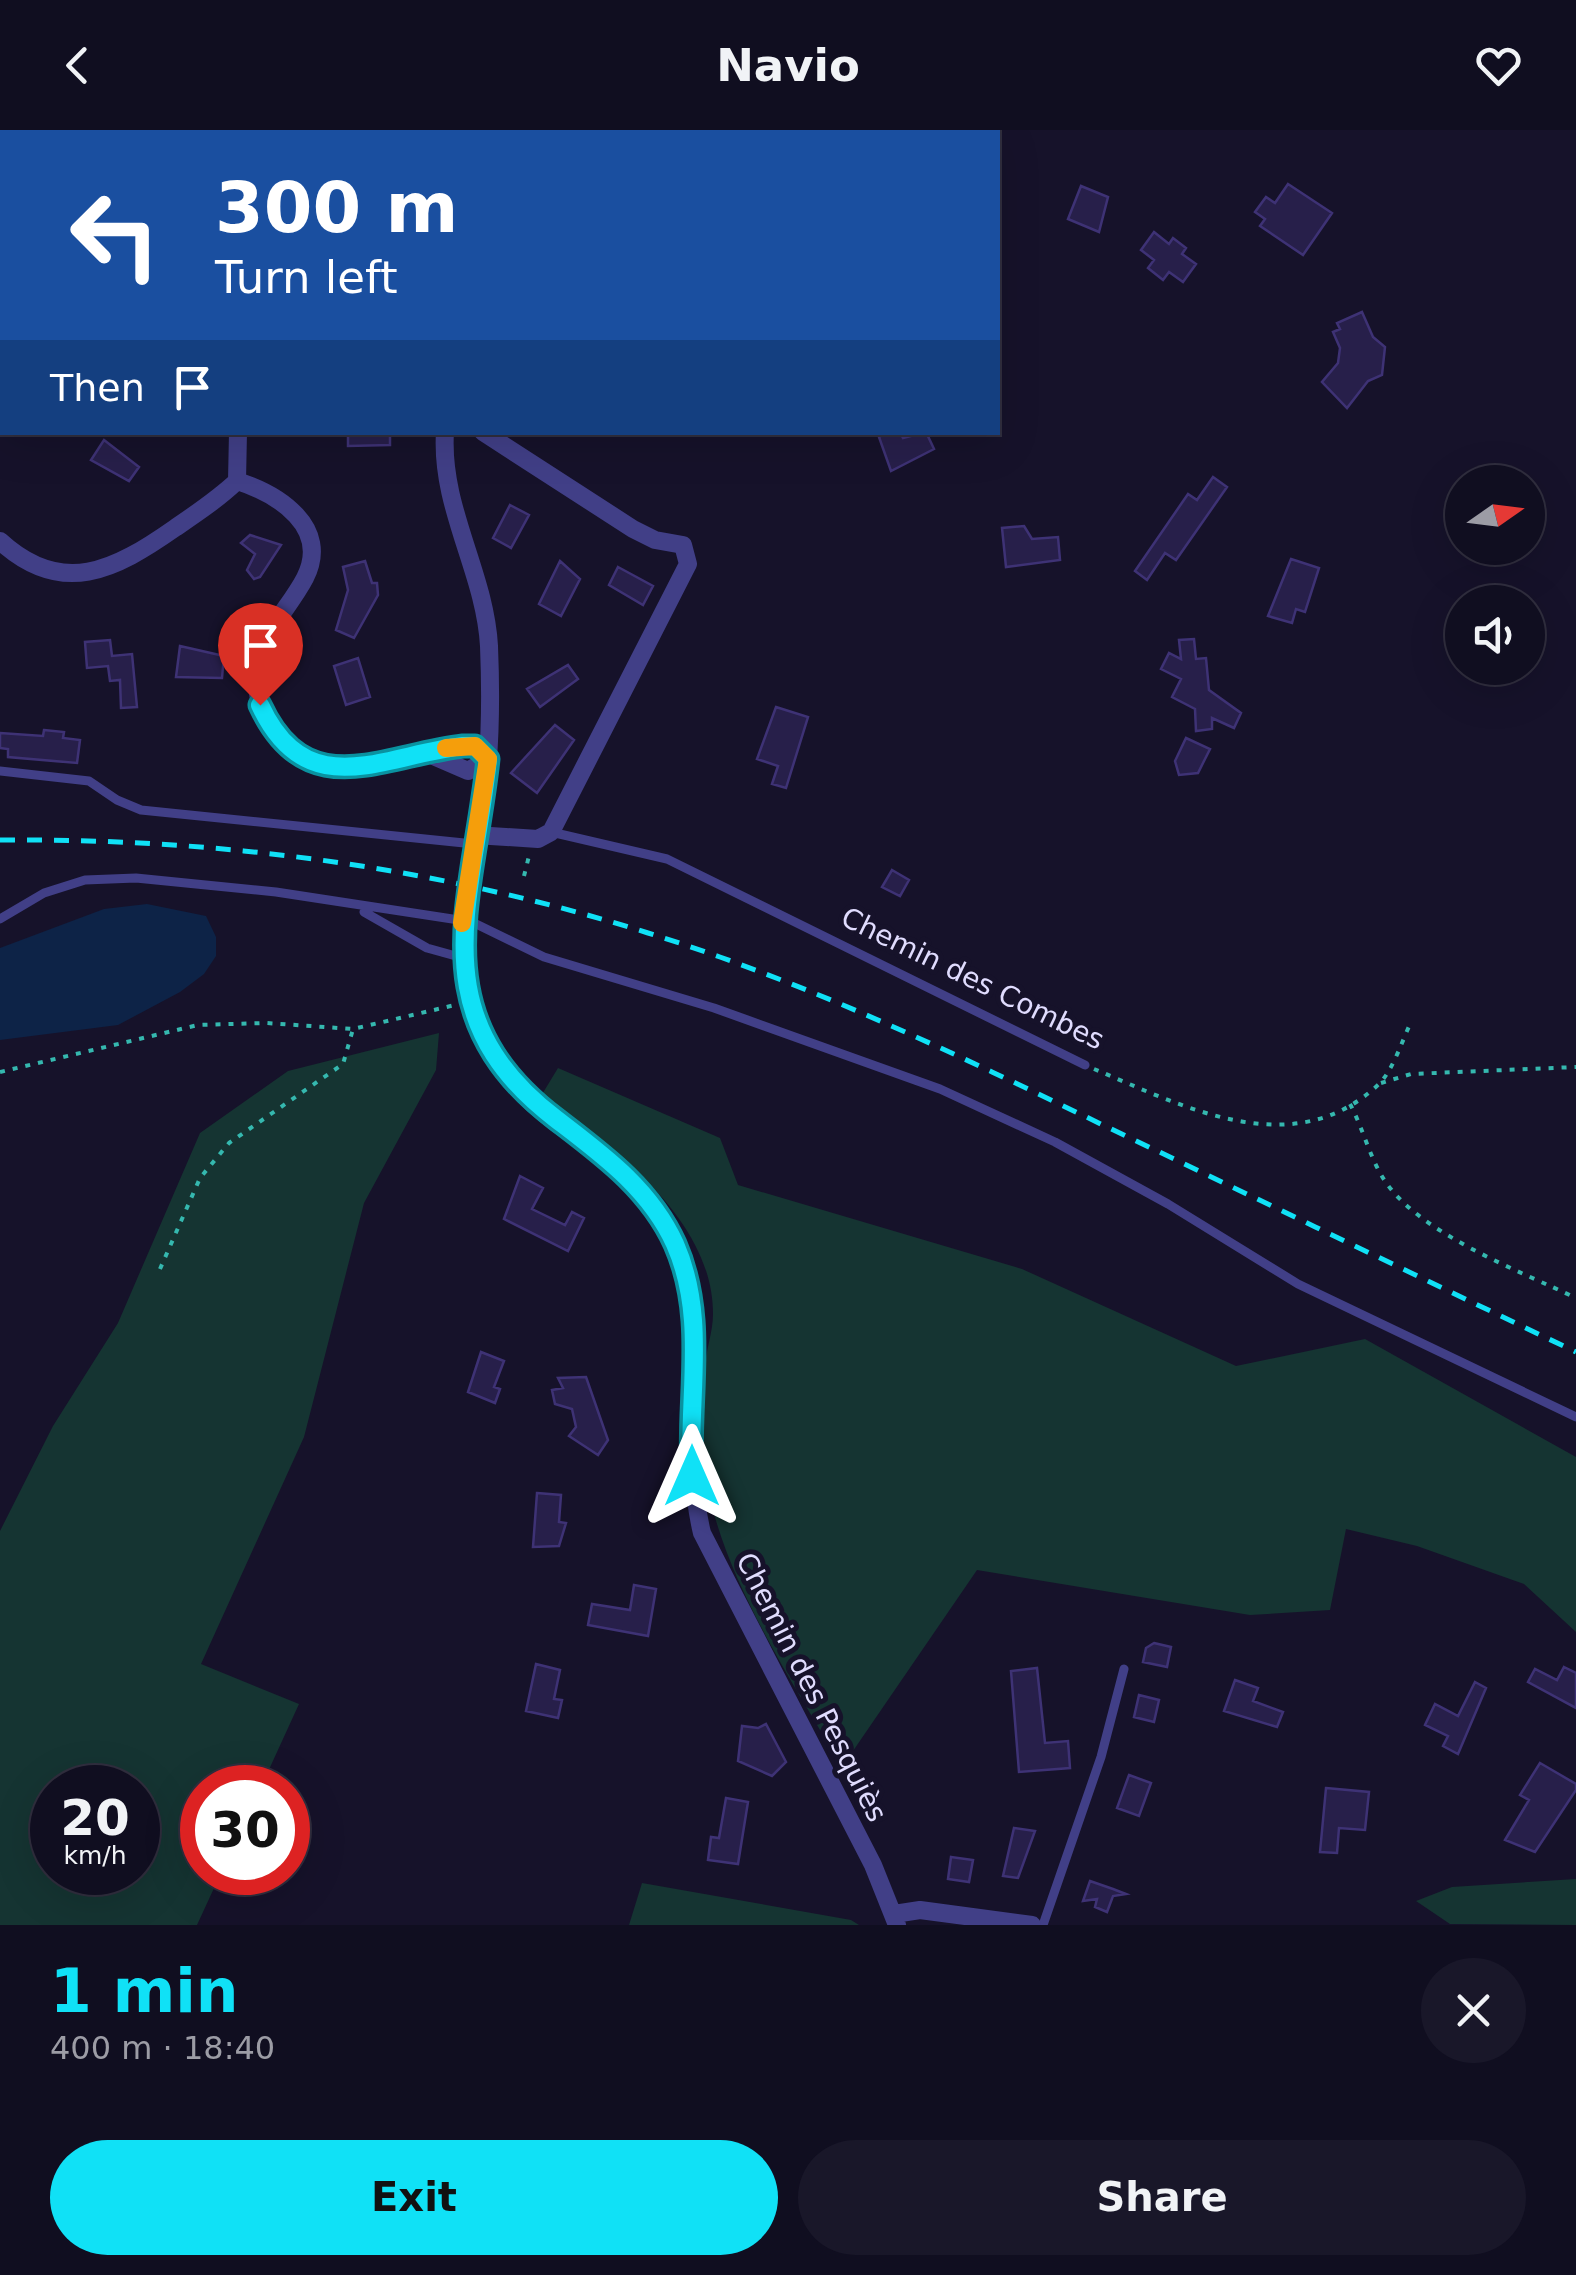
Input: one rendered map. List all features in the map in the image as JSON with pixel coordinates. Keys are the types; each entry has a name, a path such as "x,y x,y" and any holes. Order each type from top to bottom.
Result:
{"street":[{"path":"237,481 238,435"},
{"name":"Chemin des Pesquiès","path":"444,435 445,484 486,628 487,696 475,840 462,920 463,958 478,1024 496,1062 534,1102 615,1166 647,1197 676,1246 694,1309 691,1453 702,1533 895,1920"},
{"path":"488,435 633,529 655,540 683,545 688,564 621,688 551,832"},
{"path":"0,540 15,555 56,573 102,570 148,547 237,481"},
{"path":"237,481 262,489 296,511 309,541 307,574 262,648 257,666 260,705 270,726 297,754 326,766 358,767 431,755 479,759"},
{"name":"Chemin des Combes","path":"475,840 538,839 551,832"},
{"path":"895,1920 920,1910 1032,1925"}],"lane":[{"path":"0,771 89,780 116,800 141,810 475,840"},
{"name":"Chemin des Combes","path":"551,832 667,859 1086,1065"},
{"path":"0,919 44,893 85,880 136,878 276,892 462,920 502,933 544,957 714,1008 940,1089 1071,1151 1298,1284 1576,1416"},
{"path":"357,907 427,948 463,958"},
{"path":"1043,1925 1101,1757 1124,1669"}],"path":[{"path":"524,876 528,863"},
{"path":"0,1072 198,1024 267,1022 352,1029 462,1003"},
{"name":"Chemin des Combes","path":"1086,1065 1191,1110 1251,1126 1283,1125 1350,1104 1381,1083 1411,1022"},
{"path":"160,1269 200,1178 229,1142 343,1064 352,1029"},
{"path":"1381,1083 1411,1074 1576,1067"},
{"path":"1350,1104 1380,1173 1401,1200 1460,1240 1576,1298"}],"green space":[{"path":"439,1033 436,1070 364,1203 304,1437 201,1664 299,1704 271,1765 180,1765 180,1895 211,1895 197,1925 0,1925 0,1531 53,1426 118,1323 200,1133 288,1071"},
{"path":"558,1068 720,1138 738,1185 1022,1269 1236,1366 1365,1339 1576,1457 1576,1632 1524,1584 1417,1546 1346,1529 1330,1610 1250,1615 977,1570 842,1767 764,1632 717,1524 708,1488 703,1428 705,1367 713,1314 708,1279 696,1246 653,1187 626,1161 541,1096"},
{"path":"1576,1879 1576,1925 1450,1924 1416,1901 1452,1887"},
{"path":"642,1883 851,1920 859,1925 629,1925"}],"water":[{"path":"147,904 206,916 216,937 216,956 204,974 180,992 118,1025 0,1040 0,948 104,909"}],"building":[{"path":"1288,184 1332,213 1303,255 1260,226 1265,219 1255,212 1266,197 1275,203"},
{"path":"1081,186 1108,197 1099,232 1068,219"},
{"path":"1154,232 1169,244 1173,238 1186,248 1182,254 1196,264 1183,282 1169,272 1163,280 1148,268 1154,260 1141,250"},
{"path":"1362,312 1373,337 1385,347 1382,375 1368,381 1347,408 1322,382 1338,363 1340,348 1333,332 1340,329 1337,323"},
{"path":"348,435 390,435 390,445 348,446"},
{"path":"927,435 934,449 891,471 879,437"},
{"path":"104,440 139,467 129,481 91,460"},
{"path":"1213,477 1227,487 1176,560 1165,553 1147,580 1135,571 1188,494 1197,500"},
{"path":"510,505 529,515 511,548 493,538"},
{"path":"1024,526 1032,539 1058,537 1060,560 1006,567 1002,528"},
{"path":"250,535 281,545 260,577 254,579 247,570 255,554 241,543"},
{"path":"1291,559 1319,568 1305,612 1296,609 1292,623 1268,616"},
{"path":"365,561 372,583 377,583 378,595 354,638 336,630 348,590 343,567"},
{"path":"560,561 580,579 561,616 539,604"},
{"path":"618,567 653,586 643,605 609,585"},
{"path":"1194,639 1196,659 1206,658 1209,690 1241,713 1234,728 1212,718 1212,729 1196,731 1195,709 1172,697 1181,679 1161,669 1169,653 1181,659 1179,640"},
{"path":"110,640 112,656 132,654 137,707 121,708 120,680 110,681 108,666 87,668 85,642"},
{"path":"180,646 224,656 222,678 176,677"},
{"path":"358,658 370,697 346,705 334,666"},
{"path":"568,665 578,679 540,707 527,689"},
{"path":"776,707 808,717 786,788 772,784 778,766 757,759"},
{"path":"555,725 574,740 537,793 511,773"},
{"path":"44,730 64,732 63,738 80,740 77,763 8,757 8,749 0,748 0,733 43,736"},
{"path":"1186,738 1210,749 1198,773 1179,775 1175,761"},
{"path":"892,870 909,880 900,896 882,887"},
{"path":"520,1176 543,1188 532,1209 565,1225 572,1212 584,1218 568,1251 504,1219"},
{"path":"481,1352 504,1361 494,1387 500,1389 495,1403 468,1392"},
{"path":"586,1377 608,1440 598,1455 569,1436 576,1427 572,1409 555,1404 552,1390 563,1388 558,1378"},
{"path":"537,1493 561,1495 559,1522 566,1523 559,1546 533,1547"},
{"path":"634,1585 656,1589 648,1636 588,1625 592,1604 630,1610"},
{"path":"1154,1643 1171,1647 1167,1667 1143,1662 1146,1648"},
{"path":"536,1664 560,1670 554,1699 562,1700 558,1718 526,1711"},
{"path":"1564,1667 1576,1673 1576,1708 1528,1682 1535,1669 1557,1680"},
{"path":"1037,1668 1045,1743 1068,1741 1070,1768 1019,1772 1011,1671"},
{"path":"1235,1680 1258,1688 1253,1701 1283,1712 1277,1727 1224,1711"},
{"path":"1475,1682 1486,1688 1458,1754 1443,1746 1448,1736 1425,1725 1435,1704 1458,1716"},
{"path":"1139,1695 1159,1700 1154,1722 1134,1717"},
{"path":"766,1724 786,1762 772,1776 738,1761 742,1726 758,1728"},
{"path":"1540,1763 1576,1784 1576,1790 1535,1852 1505,1840 1529,1800 1520,1795"},
{"path":"1129,1775 1151,1783 1139,1816 1117,1808"},
{"path":"1326,1788 1369,1792 1365,1830 1339,1828 1337,1853 1320,1852"},
{"path":"726,1798 748,1802 738,1864 708,1860 711,1837 719,1838"},
{"path":"1014,1828 1035,1831 1018,1878 1003,1876"},
{"path":"951,1857 973,1860 969,1882 948,1879"},
{"path":"1090,1881 1126,1894 1113,1896 1107,1912 1095,1907 1097,1899 1083,1901"}],"railway":[{"path":"0,840 164,844 327,861 489,890 707,952 937,1046 1576,1352"}],"slow traffic":[{"path":"446,748 475,746 488,759 462,923"}],"route":[{"path":"260,705 281,741 311,762 326,766 358,767 463,746 475,746 488,759 462,920 470,998 496,1062 512,1082 647,1197 676,1246 694,1309 692,1476"}]}
